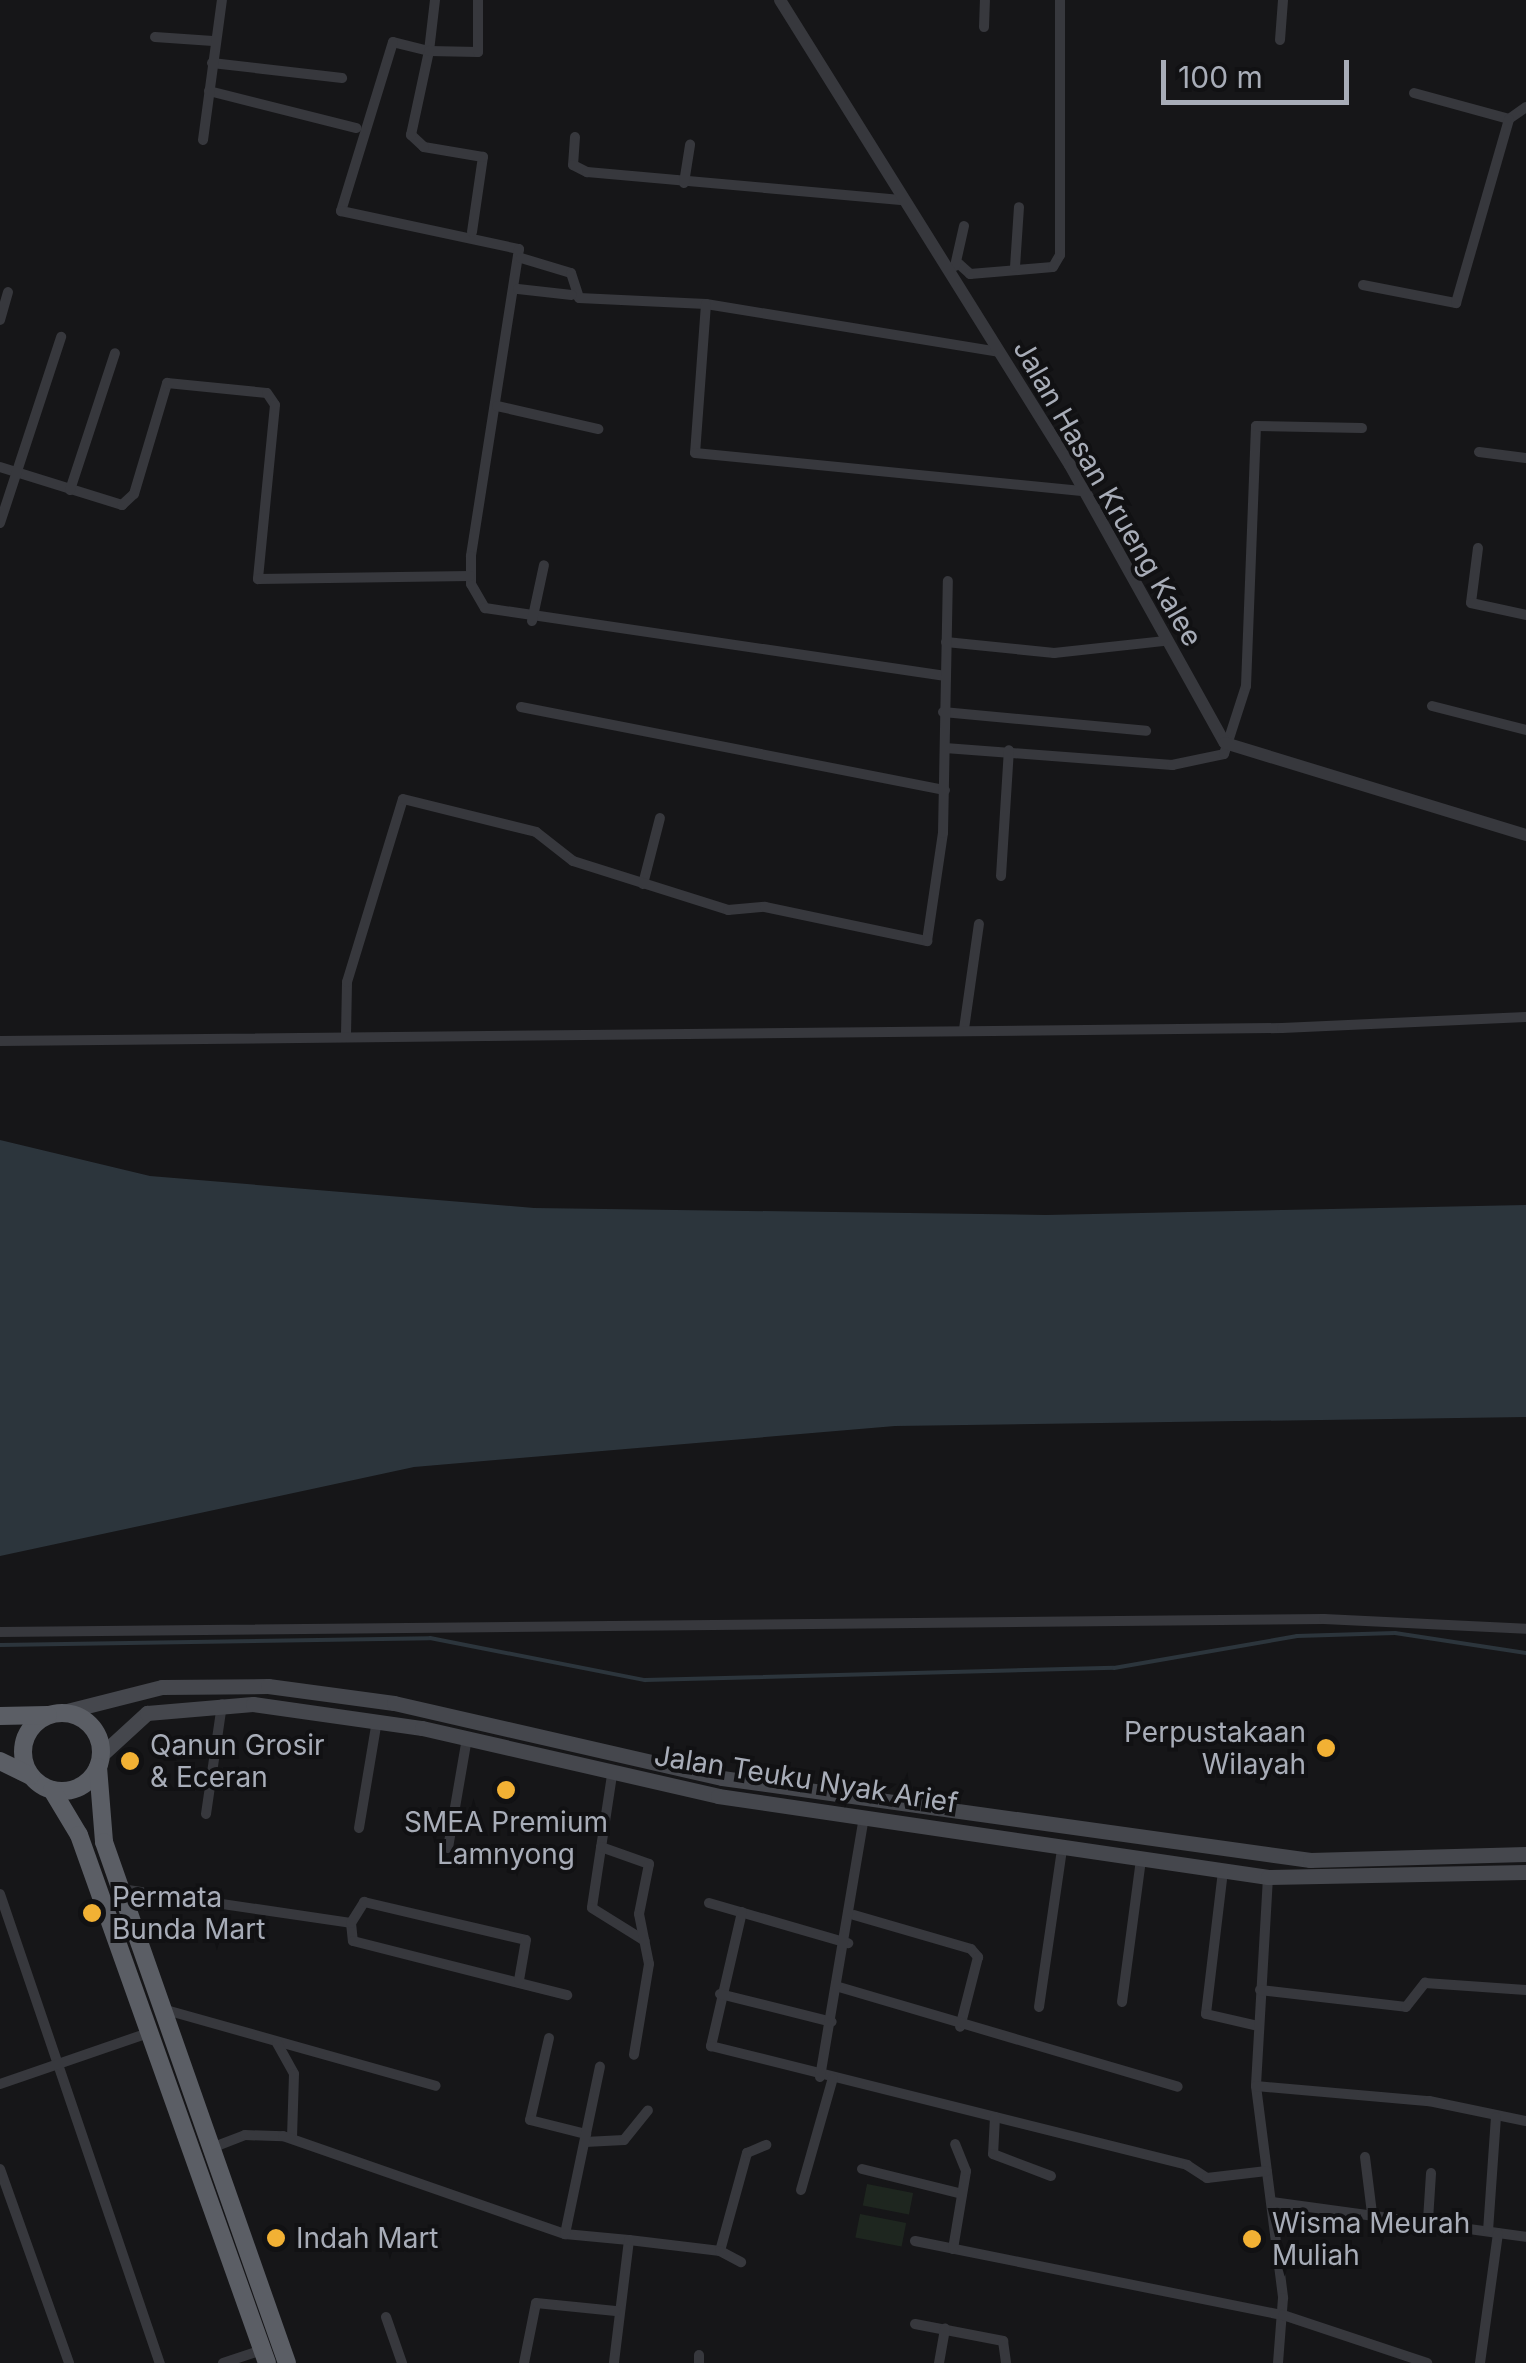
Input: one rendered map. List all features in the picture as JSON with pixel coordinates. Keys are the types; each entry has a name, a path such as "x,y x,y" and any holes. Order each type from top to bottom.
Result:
{"highway":[{"path":"0,1716 54,1714 90,1725 99,1761 104,1842 287,2363"},
{"path":"31,1776 26,1736 54,1714"},
{"path":"0,1761 52,1790 80,1835 264,2356"},
{"path":"52,1790 74,1789 99,1761"}],"main road":[{"name":"Jalan Teuku Nyak Arief","path":"54,1714 162,1686 268,1686 394,1703 722,1778 1310,1860 1526,1854"},
{"name":"Jalan Teuku Nyak Arief","path":"99,1761 147,1713 222,1703 377,1721 718,1796 1062,1850 1268,1877 1526,1872"},
{"path":"718,1796 722,1778"}],"street":[{"path":"203,140 222,0"},
{"path":"434,0 430,51 411,135 424,146 483,157 472,232"},
{"path":"478,0 475,56 393,42 341,212 512,242 521,258 470,576 485,608 532,621 944,676"},
{"name":"Jalan Hasan Krueng Kalee","path":"780,0 900,200 1000,352 1084,491 1164,641 1231,748"},
{"path":"984,27 985,0"},
{"path":"959,264 970,274 1015,267 1053,267 1060,256 1060,0"},
{"path":"1280,40 1284,0"},
{"path":"154,37 214,42"},
{"path":"212,63 342,78"},
{"path":"209,91 356,128"},
{"path":"1414,92 1509,119"},
{"path":"1364,285 1456,303 1509,119 1526,107"},
{"path":"575,137 576,169 684,183 900,200"},
{"path":"684,183 690,144"},
{"path":"1015,267 1019,207"},
{"path":"959,264 964,226"},
{"path":"521,258 571,273 572,295"},
{"path":"945,272 959,264"},
{"path":"518,289 706,304 1000,352"},
{"path":"0,320 8,292"},
{"path":"706,304 695,453 1084,491"},
{"path":"0,524 61,337"},
{"path":"70,490 115,353"},
{"path":"0,467 116,504 131,499 167,384 268,393 276,404 258,579 470,576"},
{"path":"497,406 598,429"},
{"path":"1231,748 1246,686 1256,426 1362,428"},
{"path":"1479,452 1526,458"},
{"path":"1478,548 1471,604 1526,615"},
{"path":"532,621 544,565"},
{"path":"346,1035 345,994 400,799 536,832 573,860 728,910 765,907 920,944 933,932 945,790 943,712 948,582"},
{"path":"946,642 1054,653 1164,641"},
{"path":"1432,706 1526,730"},
{"path":"521,707 945,790"},
{"path":"943,712 1146,731"},
{"path":"945,748 1172,765 1231,748 1526,835"},
{"path":"1001,876 1009,750"},
{"path":"643,884 660,818"},
{"path":"964,1029 966,982 979,924"},
{"path":"0,1041 964,1029 1526,1017"},
{"path":"0,1632 1324,1618 1526,1628"},
{"path":"206,1814 222,1703"},
{"path":"359,1828 377,1721"},
{"path":"448,1848 467,1738"},
{"path":"612,1775 594,1913 645,1941"},
{"path":"801,2190 827,2078 832,2022 854,1915 864,1818"},
{"path":"602,1847 646,1857 645,1941 634,2055"},
{"path":"1039,2007 1062,1850"},
{"path":"1122,2002 1141,1859"},
{"path":"1223,1871 1206,2014 1258,2026"},
{"path":"1268,1877 1256,2086 1283,2314 1278,2363"},
{"path":"120,1889 351,1923"},
{"path":"0,1894 160,2363"},
{"path":"520,1980 526,1940 364,1902 351,1923 353,1941 520,1980 567,1995"},
{"path":"709,1903 848,1942"},
{"path":"742,1912 720,1994 712,2046 827,2078 1187,2165 1207,2178 1267,2171"},
{"path":"854,1915 972,1948 978,1958 960,2027"},
{"path":"1260,1990 1406,2008 1426,1983 1526,1990"},
{"path":"840,1987 960,2027 1178,2087"},
{"path":"720,1994 832,2022"},
{"path":"166,2010 436,2086"},
{"path":"0,2084 152,2031"},
{"path":"550,2038 530,2120 586,2138 624,2140 648,2110"},
{"path":"278,2044 294,2074 292,2138"},
{"path":"566,2234 600,2067"},
{"path":"1256,2086 1429,2101 1526,2121"},
{"path":"995,2117 992,2154 1051,2176"},
{"path":"1480,2363 1493,2232 1496,2117"},
{"path":"214,2147 264,2132 292,2138 566,2234 720,2251 741,2262"},
{"path":"953,2249 966,2165 955,2144"},
{"path":"720,2251 747,2153 766,2145"},
{"path":"1365,2157 1372,2214"},
{"path":"0,2169 69,2363"},
{"path":"862,2169 962,2194"},
{"path":"1428,2220 1431,2173"},
{"path":"1272,2202 1428,2220 1526,2237"},
{"path":"614,2363 616,2311 629,2240"},
{"path":"915,2241 1283,2314 1427,2363"},
{"path":"524,2363 536,2303 616,2311"},
{"path":"386,2317 402,2363"},
{"path":"915,2324 1002,2342 1006,2363"},
{"path":"939,2363 944,2329"},
{"path":"223,2363 264,2356"}],"shaded area":[{"path":"0,1140 150,1176 534,1208 1046,1215 1526,1205 1526,1417 895,1426 414,1467 0,1556"},
{"path":"867,2184 913,2193 909,2215 863,2206"},
{"path":"860,2214 906,2223 902,2247 855,2238"}],"waterway":[{"path":"0,1645 430,1638 645,1680 1114,1668 1297,1636 1395,1633 1526,1653"}],"place":[{"name":"Perpustakaan Wilayah","path":"1326,1748"},
{"name":"Qanun Grosir & Eceran","path":"130,1761"},
{"name":"SMEA Premium Lamnyong","path":"506,1790"},
{"name":"Permata Bunda Mart","path":"92,1913"},
{"name":"Indah Mart","path":"276,2238"},
{"name":"Wisma Meurah Muliah","path":"1252,2239"}]}
